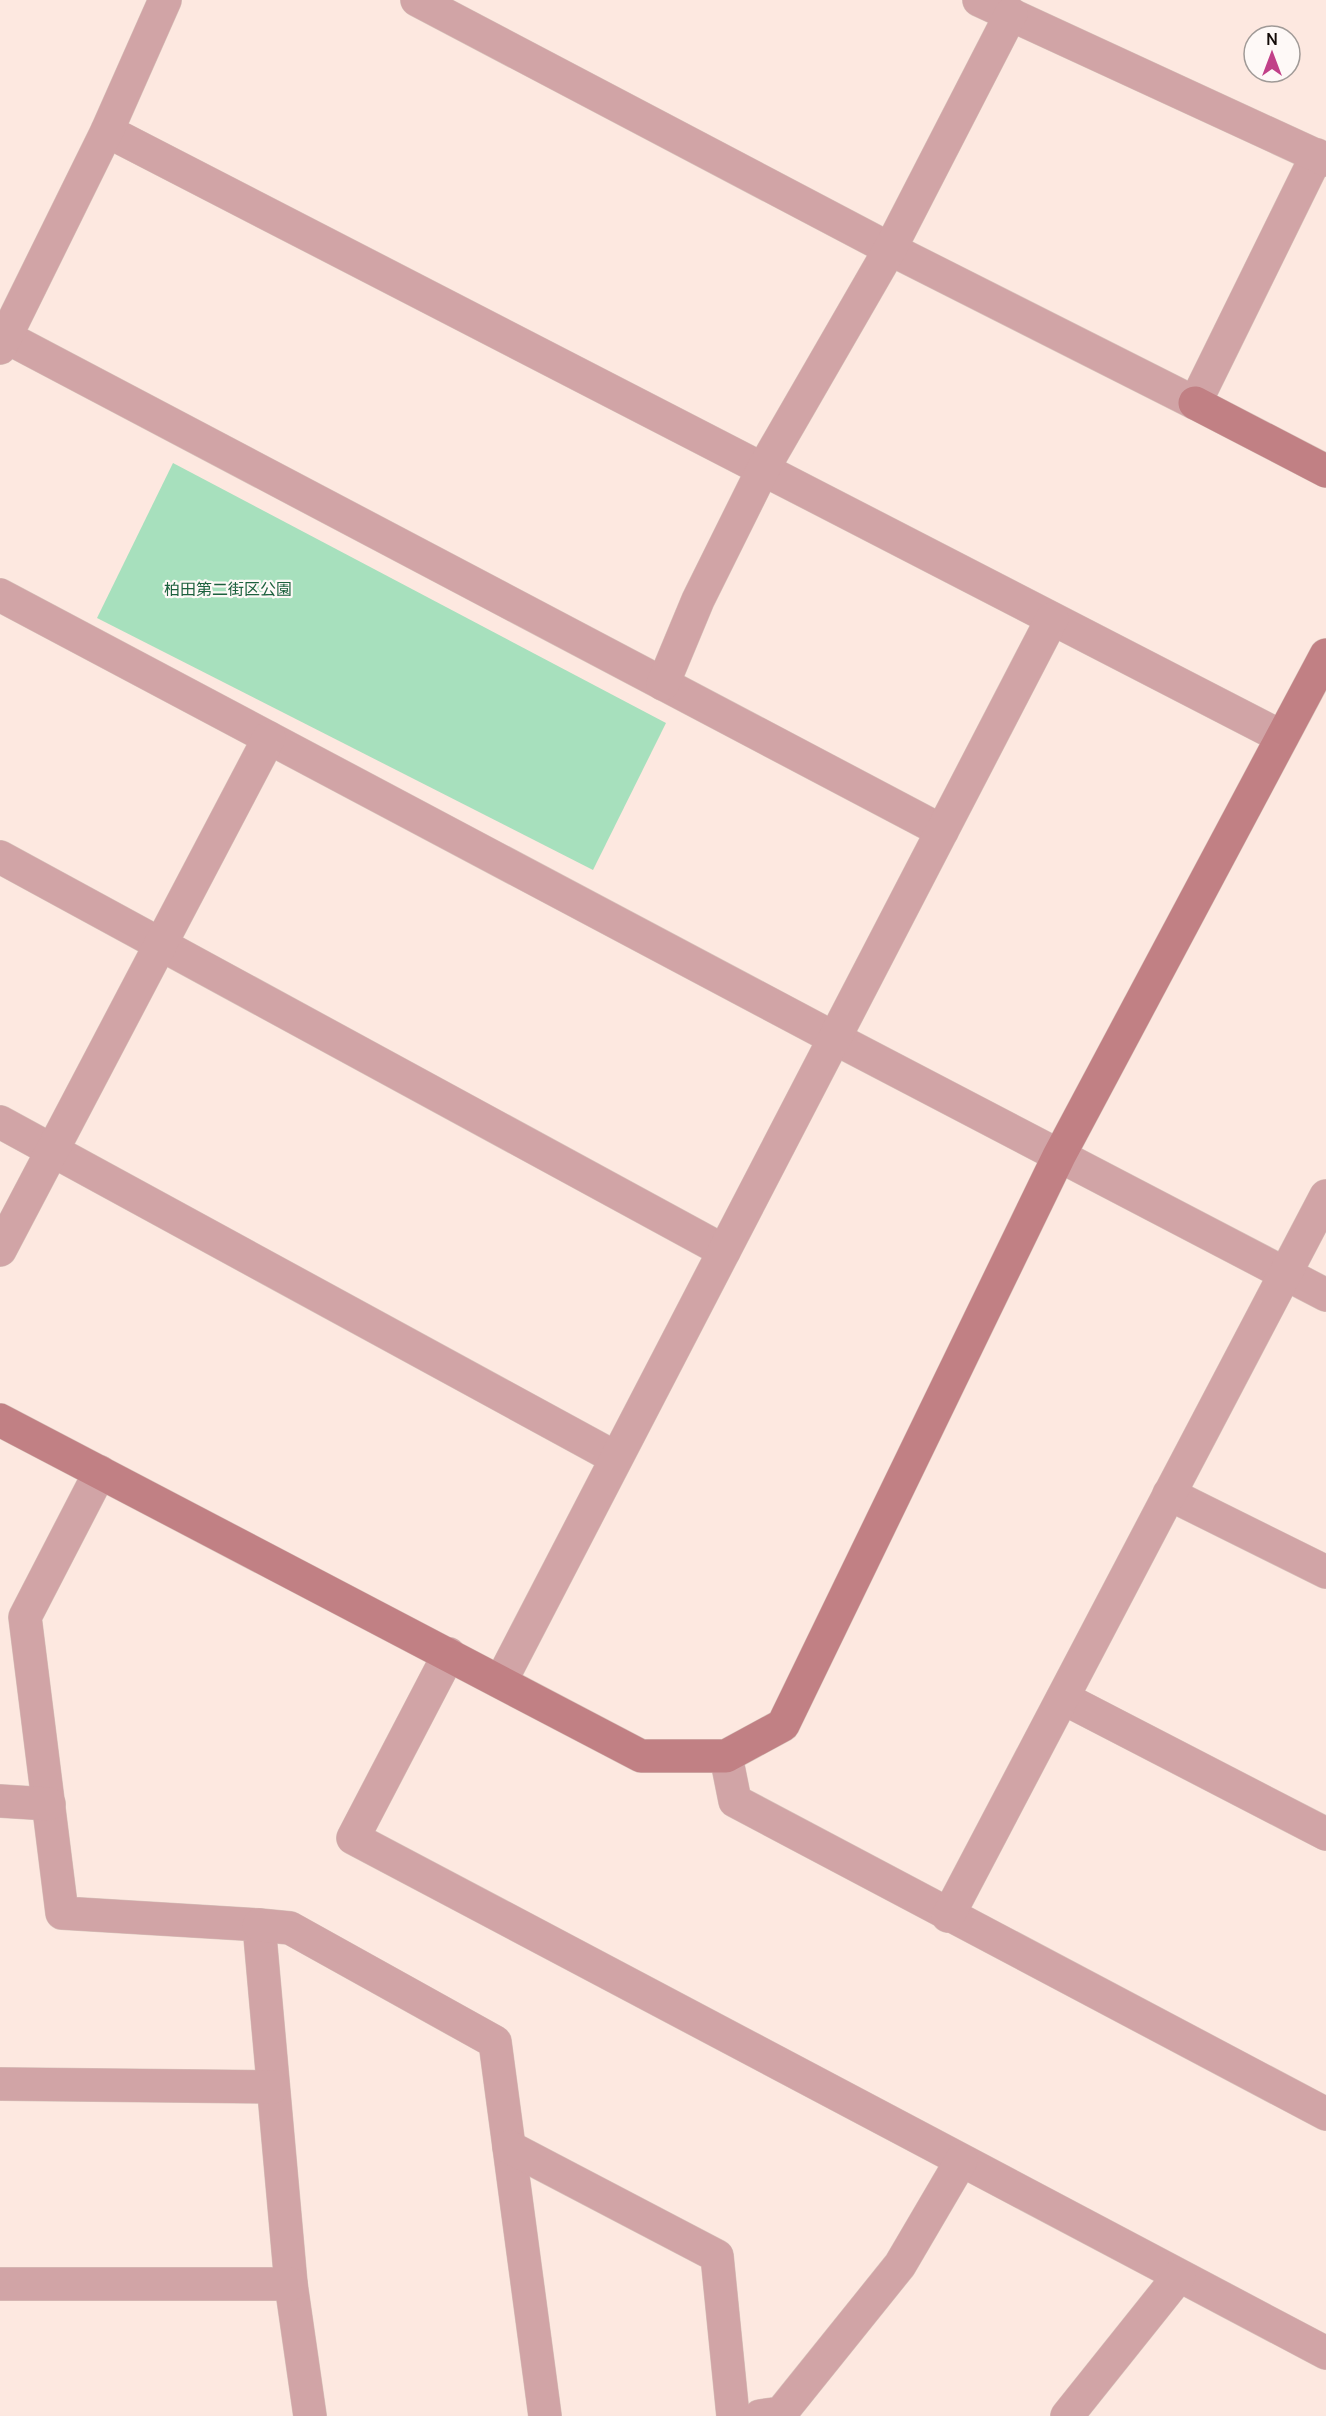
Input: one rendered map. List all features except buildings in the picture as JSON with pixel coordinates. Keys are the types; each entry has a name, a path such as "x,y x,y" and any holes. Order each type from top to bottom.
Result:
{"street":[{"path":"165,0 107,131 3,342 942,831"},
{"path":"417,0 890,249 1326,471"},
{"path":"979,0 1321,158 1195,403"},
{"path":"663,684 698,600 763,469 890,249 1011,14"},
{"path":"107,131 1282,737"},
{"path":"0,595 834,1038 1326,1295"},
{"path":"501,1681 1052,618"},
{"path":"0,1420 641,1756 726,1756 783,1725 1059,1155 1326,655"},
{"path":"0,1250 269,738"},
{"path":"0,856 724,1251"},
{"path":"0,1122 616,1458"},
{"path":"948,1916 1326,1196"},
{"path":"100,1472 12,1612 49,1804 62,1913 290,1928 495,2042 544,2416"},
{"path":"1169,1494 1326,1572"},
{"path":"449,1654 353,1838 1326,2353"},
{"path":"1063,1698 1326,1834"},
{"path":"726,1756 735,1801 948,1916 1326,2114"},
{"path":"0,1802 49,1804"},
{"path":"259,1925 291,2284 310,2416"},
{"path":"0,2084 273,2087"},
{"path":"509,2146 717,2256 733,2416"},
{"path":"760,2416 781,2413 900,2265 961,2161"},
{"path":"1067,2416 1179,2276"},
{"path":"0,2284 291,2284"}],"green space":[{"name":"柏田第二街区公園","path":"173,463 666,723 593,870 97,618"}]}
